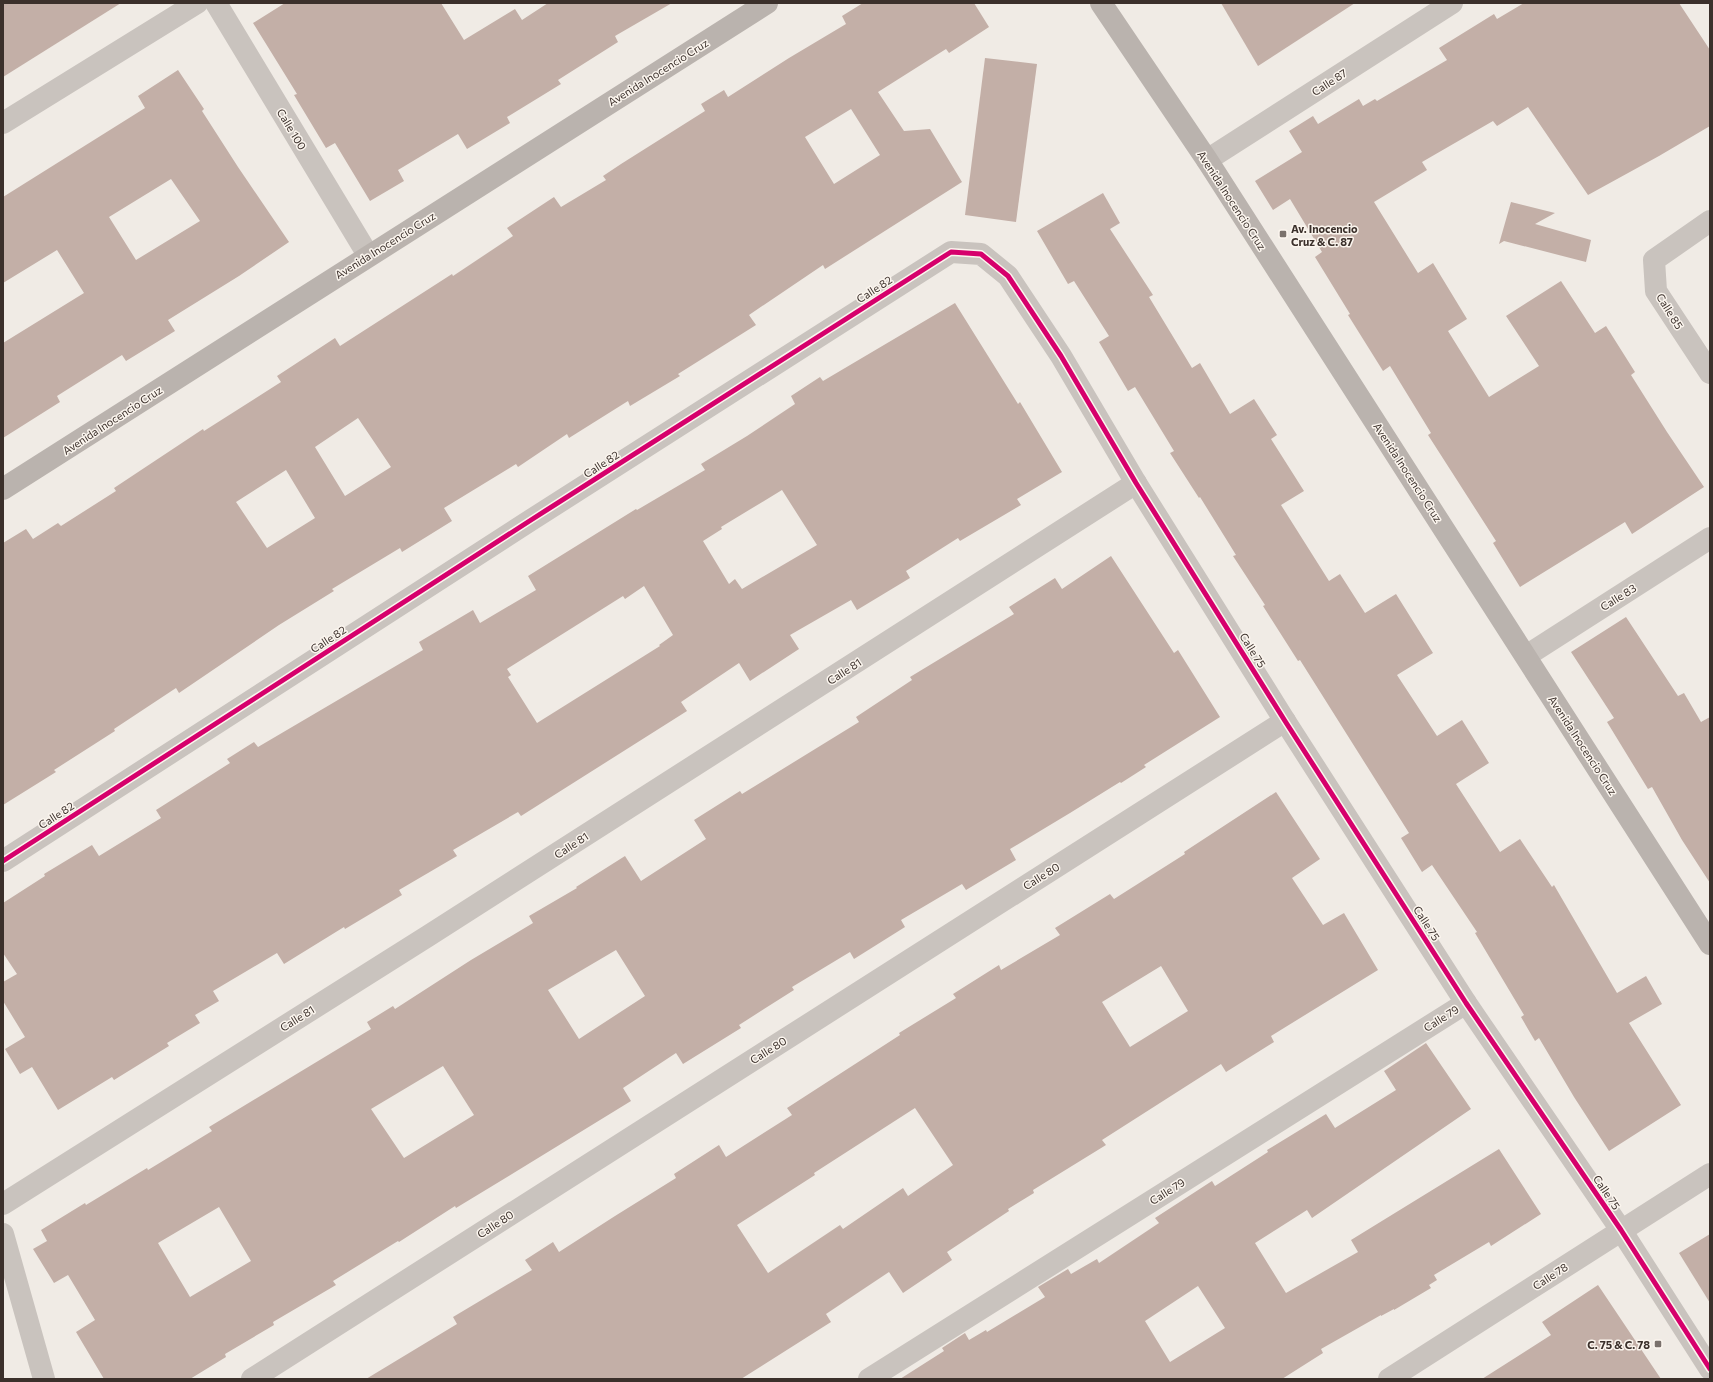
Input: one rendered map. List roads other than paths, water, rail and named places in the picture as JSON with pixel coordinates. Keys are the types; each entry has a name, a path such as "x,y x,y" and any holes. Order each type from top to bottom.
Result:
{"street":[{"path":"3,123 197,3"},
{"name":"Calle 100","path":"216,3 368,256"},
{"name":"Avenida Inocencio Cruz","path":"3,489 767,3"},
{"name":"Avenida Inocencio Cruz","path":"1101,3 1207,160 1710,944"},
{"name":"Calle 87","path":"1207,160 1452,3"},
{"name":"Calle 85","path":"1710,221 1654,260 1656,291 1710,373"},
{"name":"Calle 82","path":"3,861 518,528 951,252 981,254 1008,276 1061,356 1136,483"},
{"name":"Calle 75","path":"1136,483 1285,721 1466,1003 1621,1230 1710,1369"},
{"name":"Calle 81","path":"3,1204 421,940 1136,483"},
{"name":"Calle 83","path":"1526,656 1710,538"},
{"name":"Calle 80","path":"252,1379 1285,721"},
{"name":"Calle 79","path":"869,1379 1466,1003"},
{"name":"Calle 78","path":"1389,1379 1710,1174"},
{"path":"3,1234 44,1379"}],"place":[{"name":"Av. Inocencio Cruz & C. 87","path":"1283,234"},
{"name":"C. 75 & C. 78","path":"1658,1344"}]}
